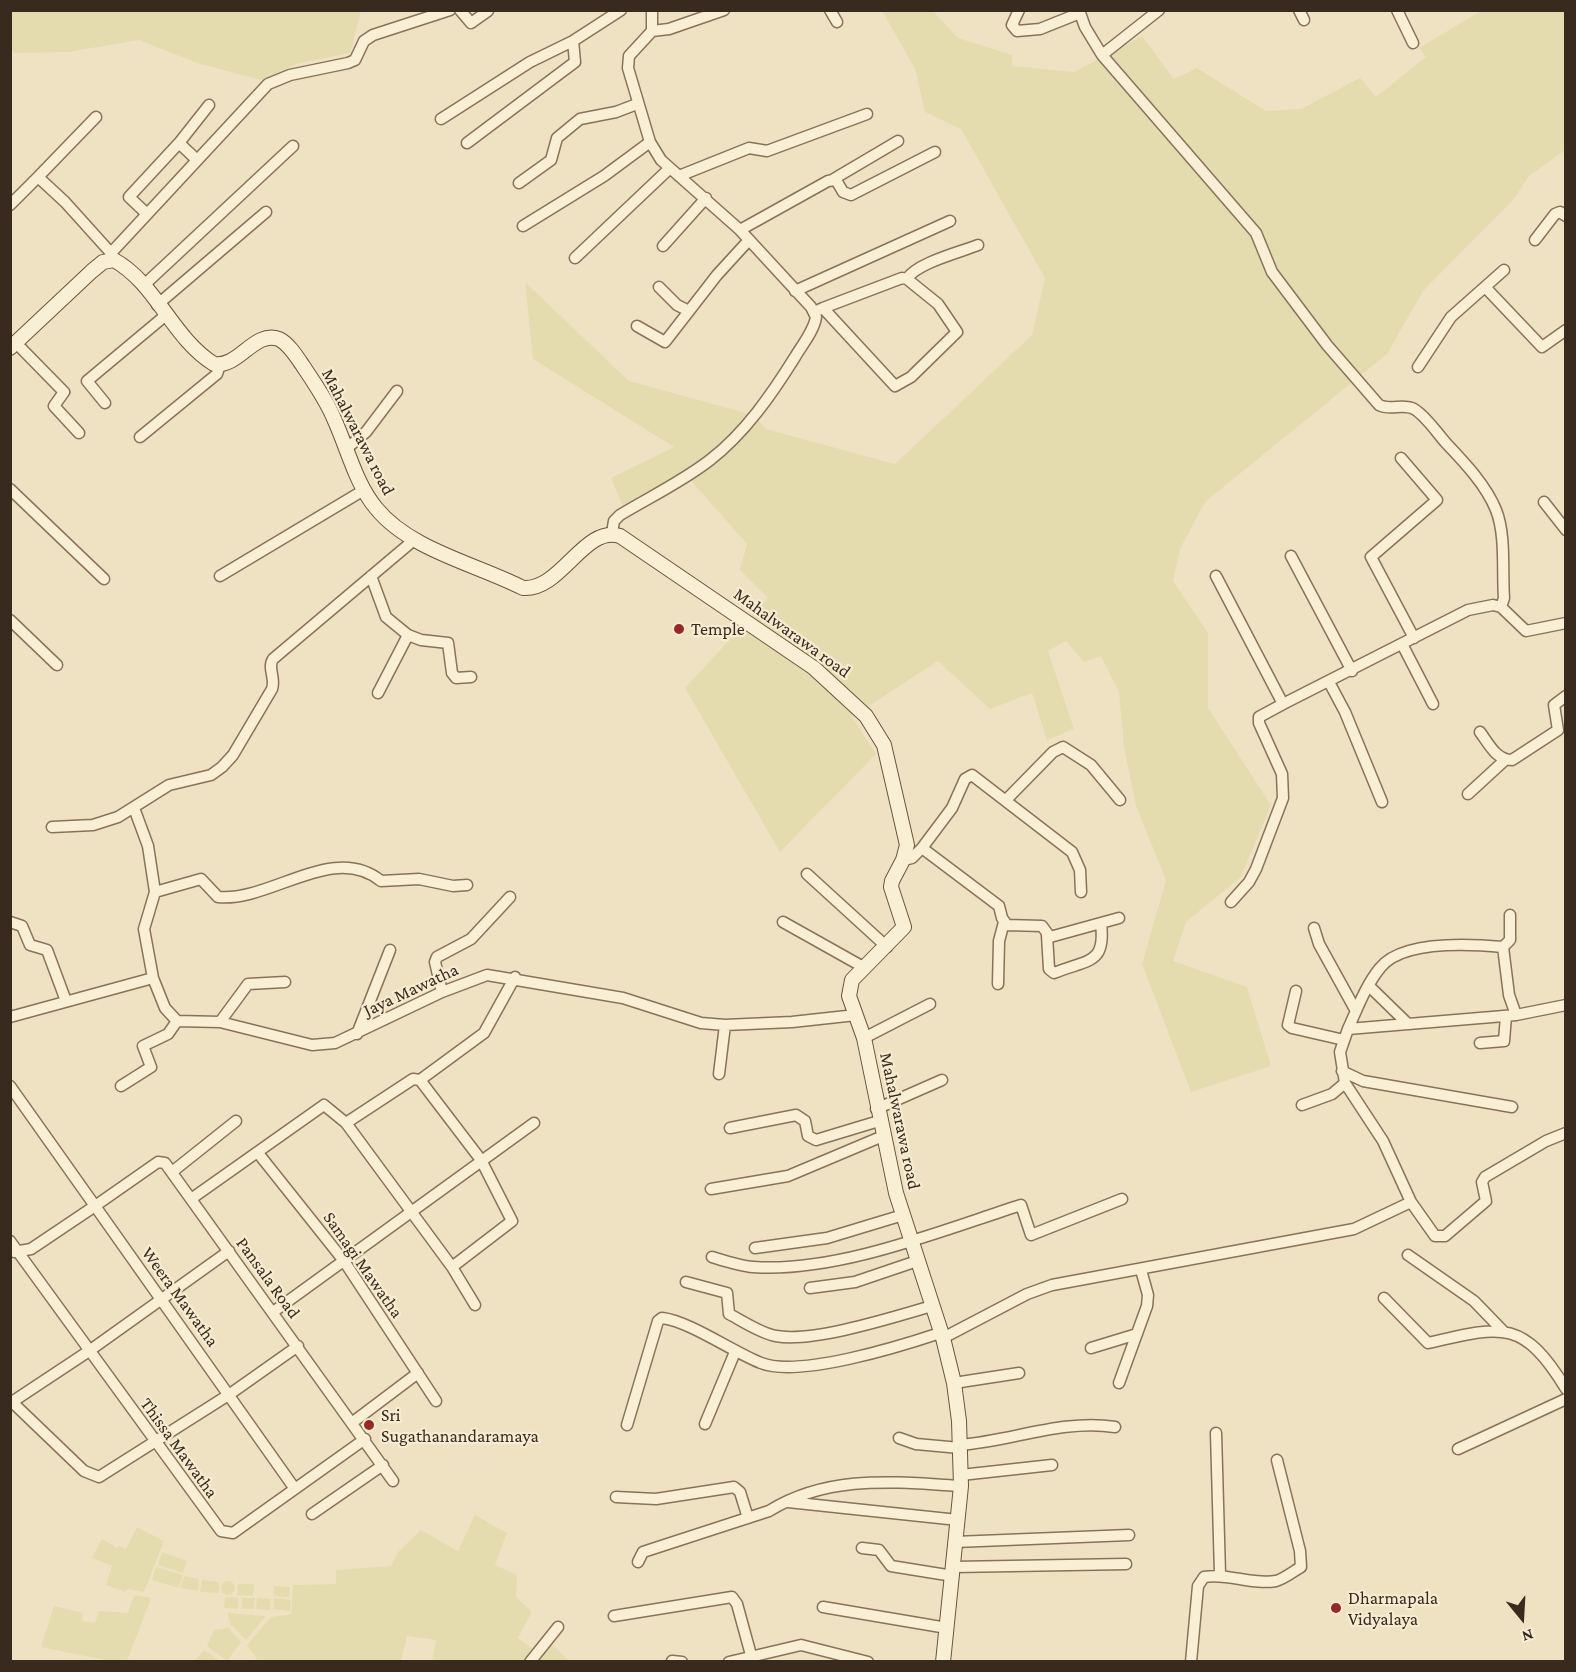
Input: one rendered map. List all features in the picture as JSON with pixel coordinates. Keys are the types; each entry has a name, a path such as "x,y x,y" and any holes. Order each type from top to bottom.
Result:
{"street":[{"path":"79,433 54,406 64,392 13,345 92,271 111,257 147,214 267,84 290,75 348,63 355,60 364,41 373,35 450,10"},
{"path":"460,10 471,23 488,11"},
{"path":"441,119 530,62 573,41 621,10"},
{"path":"652,10 652,31"},
{"path":"723,10 669,29 652,31 629,56 629,80 650,142 670,168 740,230 795,291 818,310 891,383 898,386 957,332 938,304 907,279"},
{"path":"830,10 837,22"},
{"path":"1019,10 1012,25 1017,31 1040,29 1080,12 1102,55 1256,233 1272,272 1363,388 1385,408 1406,406 1418,412 1464,463 1482,487 1499,519 1504,598 1501,608"},
{"path":"1102,55 1159,10"},
{"path":"1397,10 1413,43"},
{"path":"467,143 575,62 573,41"},
{"path":"147,214 129,197 179,143 209,105"},
{"path":"519,183 551,160 557,138 580,119 637,105"},
{"path":"679,176 749,148 767,151 867,114"},
{"path":"10,205 96,117"},
{"path":"740,230 898,141"},
{"path":"523,226 604,176 650,142"},
{"path":"179,143 198,160"},
{"path":"143,286 293,146"},
{"path":"832,180 836,180 846,195 851,195 935,152"},
{"path":"575,258 670,168"},
{"path":"38,177 72,209 111,257 143,286 161,310 208,361 220,365 217,374 140,437"},
{"path":"663,246 706,198"},
{"path":"105,404 87,381 266,212"},
{"path":"1535,240 1555,214 1560,212 1566,216"},
{"path":"795,291 950,221"},
{"path":"637,326 665,342 687,310 749,240"},
{"path":"818,310 907,279 913,271 927,264 978,245"},
{"path":"1418,367 1451,316 1504,270"},
{"path":"659,287 687,310"},
{"path":"1485,287 1542,347 1566,330"},
{"path":"612,533 614,521 620,515 710,460 735,436 759,409 790,364 813,326 818,310"},
{"name":"Mahalwarawa road","path":"220,365 232,362 263,339 272,338 286,344 316,384 364,490 384,517 414,540 524,588 533,588 548,581 598,538 612,533 626,539 667,570 805,662 856,704 878,732 889,761 907,844 891,888 904,927 852,980 849,988 864,1038 878,1115 903,1215 954,1383 961,1480 954,1571 943,1662"},
{"path":"346,450 366,432 397,391"},
{"path":"1401,458 1437,500 1371,557 1414,638"},
{"path":"10,489 104,579"},
{"path":"220,576 364,490"},
{"path":"1544,502 1566,530"},
{"path":"52,827 93,825 118,818 169,785 210,775 222,767 233,755 272,689 274,680 270,666 273,659 414,540"},
{"path":"1291,556 1352,671"},
{"path":"371,576 386,617 408,635 422,640 448,643 452,673 456,678 471,677"},
{"path":"1216,576 1283,704"},
{"path":"1231,902 1249,882 1256,869 1283,798 1282,774 1259,723 1259,717 1264,712 1352,671 1468,610 1493,605 1501,608 1526,632 1566,622"},
{"path":"10,620 57,665"},
{"path":"378,693 408,635"},
{"path":"1402,644 1433,704"},
{"path":"1329,682 1345,712 1382,802"},
{"path":"1480,732 1496,753 1505,760 1512,760 1555,734 1558,726 1554,705 1566,696"},
{"path":"1006,800 1053,752 1063,747 1091,765 1120,800"},
{"path":"1468,794 1505,760"},
{"path":"903,860 912,858 922,848 952,808 968,776 976,777 1072,852 1080,870 1081,892"},
{"path":"121,1086 151,1067 143,1046 168,1034 177,1021 165,1008 153,978 144,929 155,892 148,846 134,808"},
{"path":"922,848 999,906 1004,922 999,941 998,984"},
{"path":"155,892 201,879 218,897 234,896 275,888 317,871 335,869 366,870 381,881 419,879 453,886 467,885"},
{"path":"807,874 886,947"},
{"path":"442,993 435,962 437,957 471,939 510,897"},
{"path":"1510,915 1510,940 1503,947 1460,946 1399,952 1380,967 1356,1011 1340,1052 1345,1083 1383,1141 1411,1202 1435,1236 1445,1236 1486,1201 1482,1182 1485,1177 1546,1141 1566,1132"},
{"path":"1047,935 1053,938 1119,918"},
{"path":"10,922 22,926 30,945 47,950 66,1001"},
{"path":"783,922 865,968"},
{"path":"1004,922 1007,925 1042,926 1047,935 1049,969 1054,973 1096,957 1102,950 1101,923"},
{"path":"1314,928 1319,944 1356,1011"},
{"path":"1480,1043 1504,1041 1511,1016 1503,947"},
{"path":"357,1034 390,950"},
{"name":"Jaya Mawatha","path":"177,1021 220,1022 312,1045 335,1043 481,975 515,977 623,998 701,1023 725,1025 856,1015"},
{"path":"420,1080 484,1034 515,977"},
{"path":"10,1017 153,978"},
{"path":"220,1022 248,984 285,982"},
{"path":"1369,986 1407,1023"},
{"path":"1296,991 1288,1025 1292,1028 1346,1035 1407,1023 1511,1016 1566,1005"},
{"path":"864,1038 930,1004"},
{"path":"719,1074 725,1025"},
{"path":"1342,1071 1363,1081 1512,1107"},
{"path":"346,1123 413,1078 420,1080 481,1160 512,1221 452,1267"},
{"path":"730,1128 796,1115 805,1121 808,1136 816,1140 878,1115 942,1080"},
{"path":"1302,1105 1332,1094 1345,1083"},
{"name":"Weera Mawatha","path":"10,1086 159,1299 230,1394 294,1489"},
{"path":"191,1199 324,1105 346,1123 409,1212 452,1267 474,1305"},
{"path":"14,1252 31,1249 158,1162 165,1163 172,1172 236,1121"},
{"path":"273,1312 534,1123"},
{"path":"711,1189 788,1176 883,1136"},
{"name":"Samagi Mawatha","path":"258,1153 344,1261 436,1401"},
{"name":"Pansala Road","path":"172,1172 393,1480"},
{"path":"712,1257 752,1267 816,1265 910,1240 1021,1205 1031,1235 1122,1199"},
{"path":"627,1425 660,1319 666,1318 687,1327 764,1365 812,1365 941,1335 1039,1289 1354,1229 1411,1202"},
{"path":"755,1248 827,1238 903,1215"},
{"name":"Thissa Mawatha","path":"10,1241 14,1252 221,1532 233,1533 364,1439"},
{"path":"229,1251 89,1351 11,1401 91,1475 99,1477 108,1474 230,1394 297,1346"},
{"path":"1408,1255 1474,1301 1504,1332"},
{"path":"810,1288 855,1282 917,1261"},
{"path":"1119,1383 1149,1301 1141,1270"},
{"path":"686,1282 727,1293 729,1314 772,1336 786,1337 859,1326 932,1306"},
{"path":"1384,1298 1428,1343 1487,1330 1504,1332 1528,1341 1550,1364 1566,1389"},
{"path":"1091,1348 1137,1334"},
{"path":"705,1424 735,1352"},
{"path":"353,1422 418,1373"},
{"path":"954,1383 1019,1374"},
{"path":"1458,1449 1566,1399"},
{"path":"899,1438 916,1443 960,1447 1080,1424 1114,1427"},
{"path":"1216,1433 1220,1574"},
{"path":"1191,1662 1198,1586 1204,1577 1220,1574 1252,1581 1278,1581 1301,1566 1300,1551 1277,1460"},
{"path":"312,1514 383,1465"},
{"path":"638,1562 643,1552 769,1511 784,1502 815,1490 872,1480 961,1480 1052,1465"},
{"path":"616,1497 656,1499 734,1487 740,1492 748,1518"},
{"path":"784,1502 958,1520"},
{"path":"956,1542 1129,1535"},
{"path":"862,1548 879,1550 891,1566 954,1571 1126,1564"},
{"path":"614,1616 732,1597 759,1656"},
{"path":"824,1607 947,1628"},
{"path":"530,1662 558,1627"},
{"path":"729,1662 801,1645 868,1662"},
{"path":"672,1661 682,1662"}],"shaded area":[{"path":"10,11 361,11 350,53 299,63 261,80 197,63 139,40 68,52 14,53 11,46"},
{"path":"882,11 933,11 958,38 1012,55 1012,66 1074,72 1142,36 1174,79 1197,68 1266,111 1301,109 1360,78 1376,97 1426,57 1419,48 1481,11 1565,11 1565,150 1529,176 1513,200 1423,291 1387,354 1205,502 1180,549 1173,581 1208,633 1208,708 1271,805 1241,877 1186,922 1173,961 1247,987 1271,1066 1191,1092 1142,964 1166,880 1136,806 1124,747 1119,692 1101,656 1084,662 1066,641 1048,651 1074,729 1047,740 1032,693 990,709 938,661 852,717 876,754 780,852 685,688 768,598 740,570 747,544 685,474 624,509 611,478 674,447 533,359 525,282 629,381 753,415 766,429 895,464 1032,335 1045,278 961,129 925,112 915,69"},
{"path":"475,1515 507,1533 495,1565 517,1575 516,1597 532,1612 518,1638 534,1650 551,1643 569,1661 432,1661 436,1640 407,1636 401,1661 258,1661 247,1645 271,1617 291,1614 293,1585 336,1584 336,1570 391,1566 398,1552 421,1530 458,1551"},
{"path":"137,1527 164,1541 144,1592 128,1589 125,1592 106,1585 112,1566 92,1558 102,1539 117,1548 119,1546 126,1549"},
{"path":"162,1552 187,1561 183,1573 158,1565"},
{"path":"156,1567 183,1575 179,1588 152,1580"},
{"path":"185,1576 199,1579 198,1591 180,1588"},
{"path":"202,1580 219,1582 219,1593 200,1592"},
{"path":"225,1581 231,1581 235,1588 231,1595 225,1595 221,1591 221,1585"},
{"path":"238,1584 254,1584 253,1596 237,1595"},
{"path":"274,1586 290,1587 289,1597 274,1596"},
{"path":"134,1595 151,1598 127,1661 109,1661 41,1647 54,1606 83,1613 82,1621 95,1623 99,1611 128,1613"},
{"path":"225,1597 239,1598 238,1609 224,1608"},
{"path":"242,1598 255,1598 254,1609 241,1609"},
{"path":"257,1598 271,1599 270,1610 256,1609"},
{"path":"274,1598 291,1600 290,1611 273,1609"},
{"path":"228,1613 266,1616 246,1640 230,1624"},
{"path":"229,1628 241,1642 227,1661 207,1646 214,1630"},
{"path":"204,1650 220,1661 194,1661"}],"place":[{"name":"Temple","path":"679,629"},
{"name":"Sri Sugathanandaramaya","path":"369,1425"},
{"name":"Dharmapala Vidyalaya","path":"1336,1608"}]}
